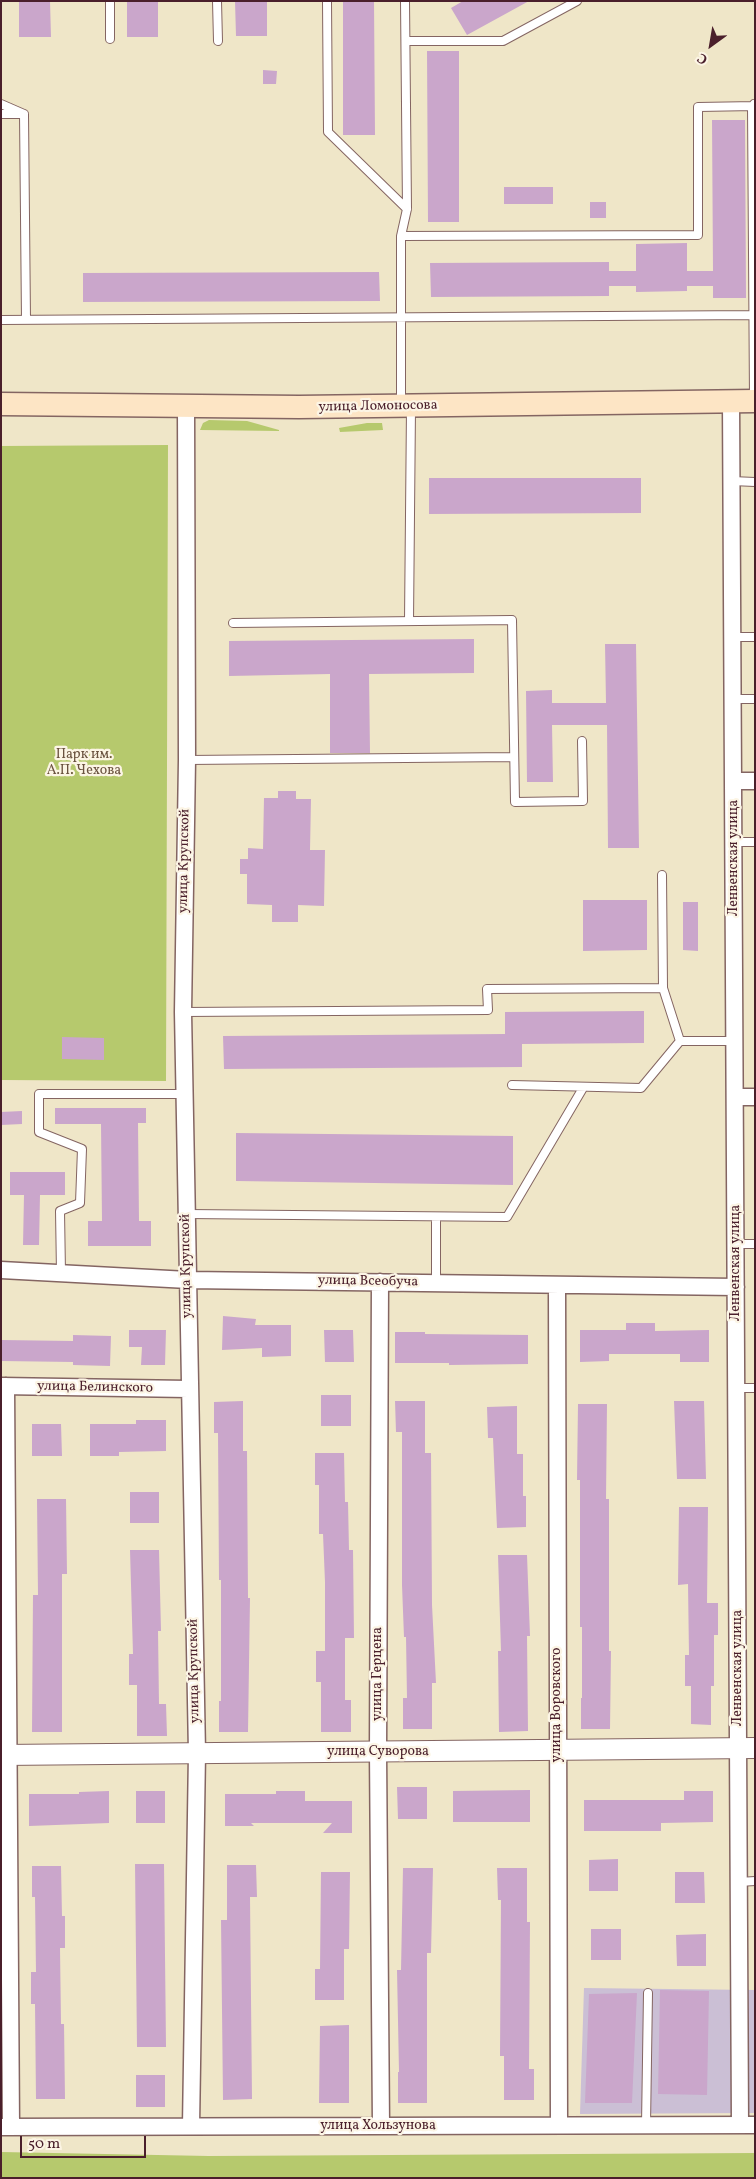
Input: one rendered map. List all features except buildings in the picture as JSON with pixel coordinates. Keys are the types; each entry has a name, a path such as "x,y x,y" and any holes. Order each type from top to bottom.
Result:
{"main road":[{"name":"улица Ломоносова","path":"1,404 299,407 754,401"}],"street":[{"name":"Ленвенская улица","path":"731,401 736,1388 746,1748 747,2125"},
{"name":"улица Крупской","path":"186,405 187,760 183,1012 188,1389 197,1753 190,2126"},
{"path":"733,781 755,781"},
{"path":"735,1097 755,1097"},
{"name":"улица Всеобуча","path":"1,1270 188,1280 736,1287"},
{"name":"улица Герцена","path":"380,1282 378,1752 381,2126"},
{"name":"улица Воровского","path":"558,1285 557,1750 559,2125"},
{"path":"4,1386 6,2127"},
{"name":"улица Белинского","path":"4,1386 188,1389"},
{"name":"улица Суворова","path":"4,1755 746,1748"},
{"name":"улица Хользунова","path":"6,2127 747,2125"}],"lane":[{"path":"110,1 110,39"},
{"path":"217,1 218,41"},
{"path":"327,1 328,132 406,209"},
{"path":"406,1 406,209 401,236 409,621"},
{"path":"406,41 504,41 576,1"},
{"path":"1,104 24,114"},
{"path":"401,236 698,235 698,107 754,105 754,401"},
{"path":"1,114 24,114"},
{"path":"24,114 26,320"},
{"path":"1,320 754,315"},
{"path":"732,481 755,482"},
{"path":"233,622 512,620 514,802 583,801 582,741"},
{"path":"732,637 755,636"},
{"path":"733,699 755,699"},
{"path":"187,760 514,757"},
{"path":"734,842 755,842"},
{"path":"662,874 662,988 680,1041"},
{"path":"183,1012 488,1010 487,989 662,988"},
{"path":"680,1041 735,1041"},
{"path":"512,1085 641,1088 680,1041"},
{"path":"187,1214 507,1217 584,1088"},
{"path":"61,1273 60,1211 80,1203 82,1149 39,1132 39,1094 184,1094"},
{"path":"436,1217 436,1283"},
{"path":"736,1244 755,1244"},
{"path":"736,1388 755,1388"},
{"path":"646,2125 648,1993"}],"shaded area":[{"path":"584,1988 755,1990 755,2113 580,2114"}],"green space":[{"path":"209,420 247,421 279,431 200,430 203,423"},
{"path":"367,423 382,423 383,430 340,432 339,428"},
{"name":"Парк им. А.П. Чехова","path":"168,445 166,1081 1,1080 1,446"},
{"path":"1,2152 209,2156 755,2153 755,2178 1,2178"}]}
